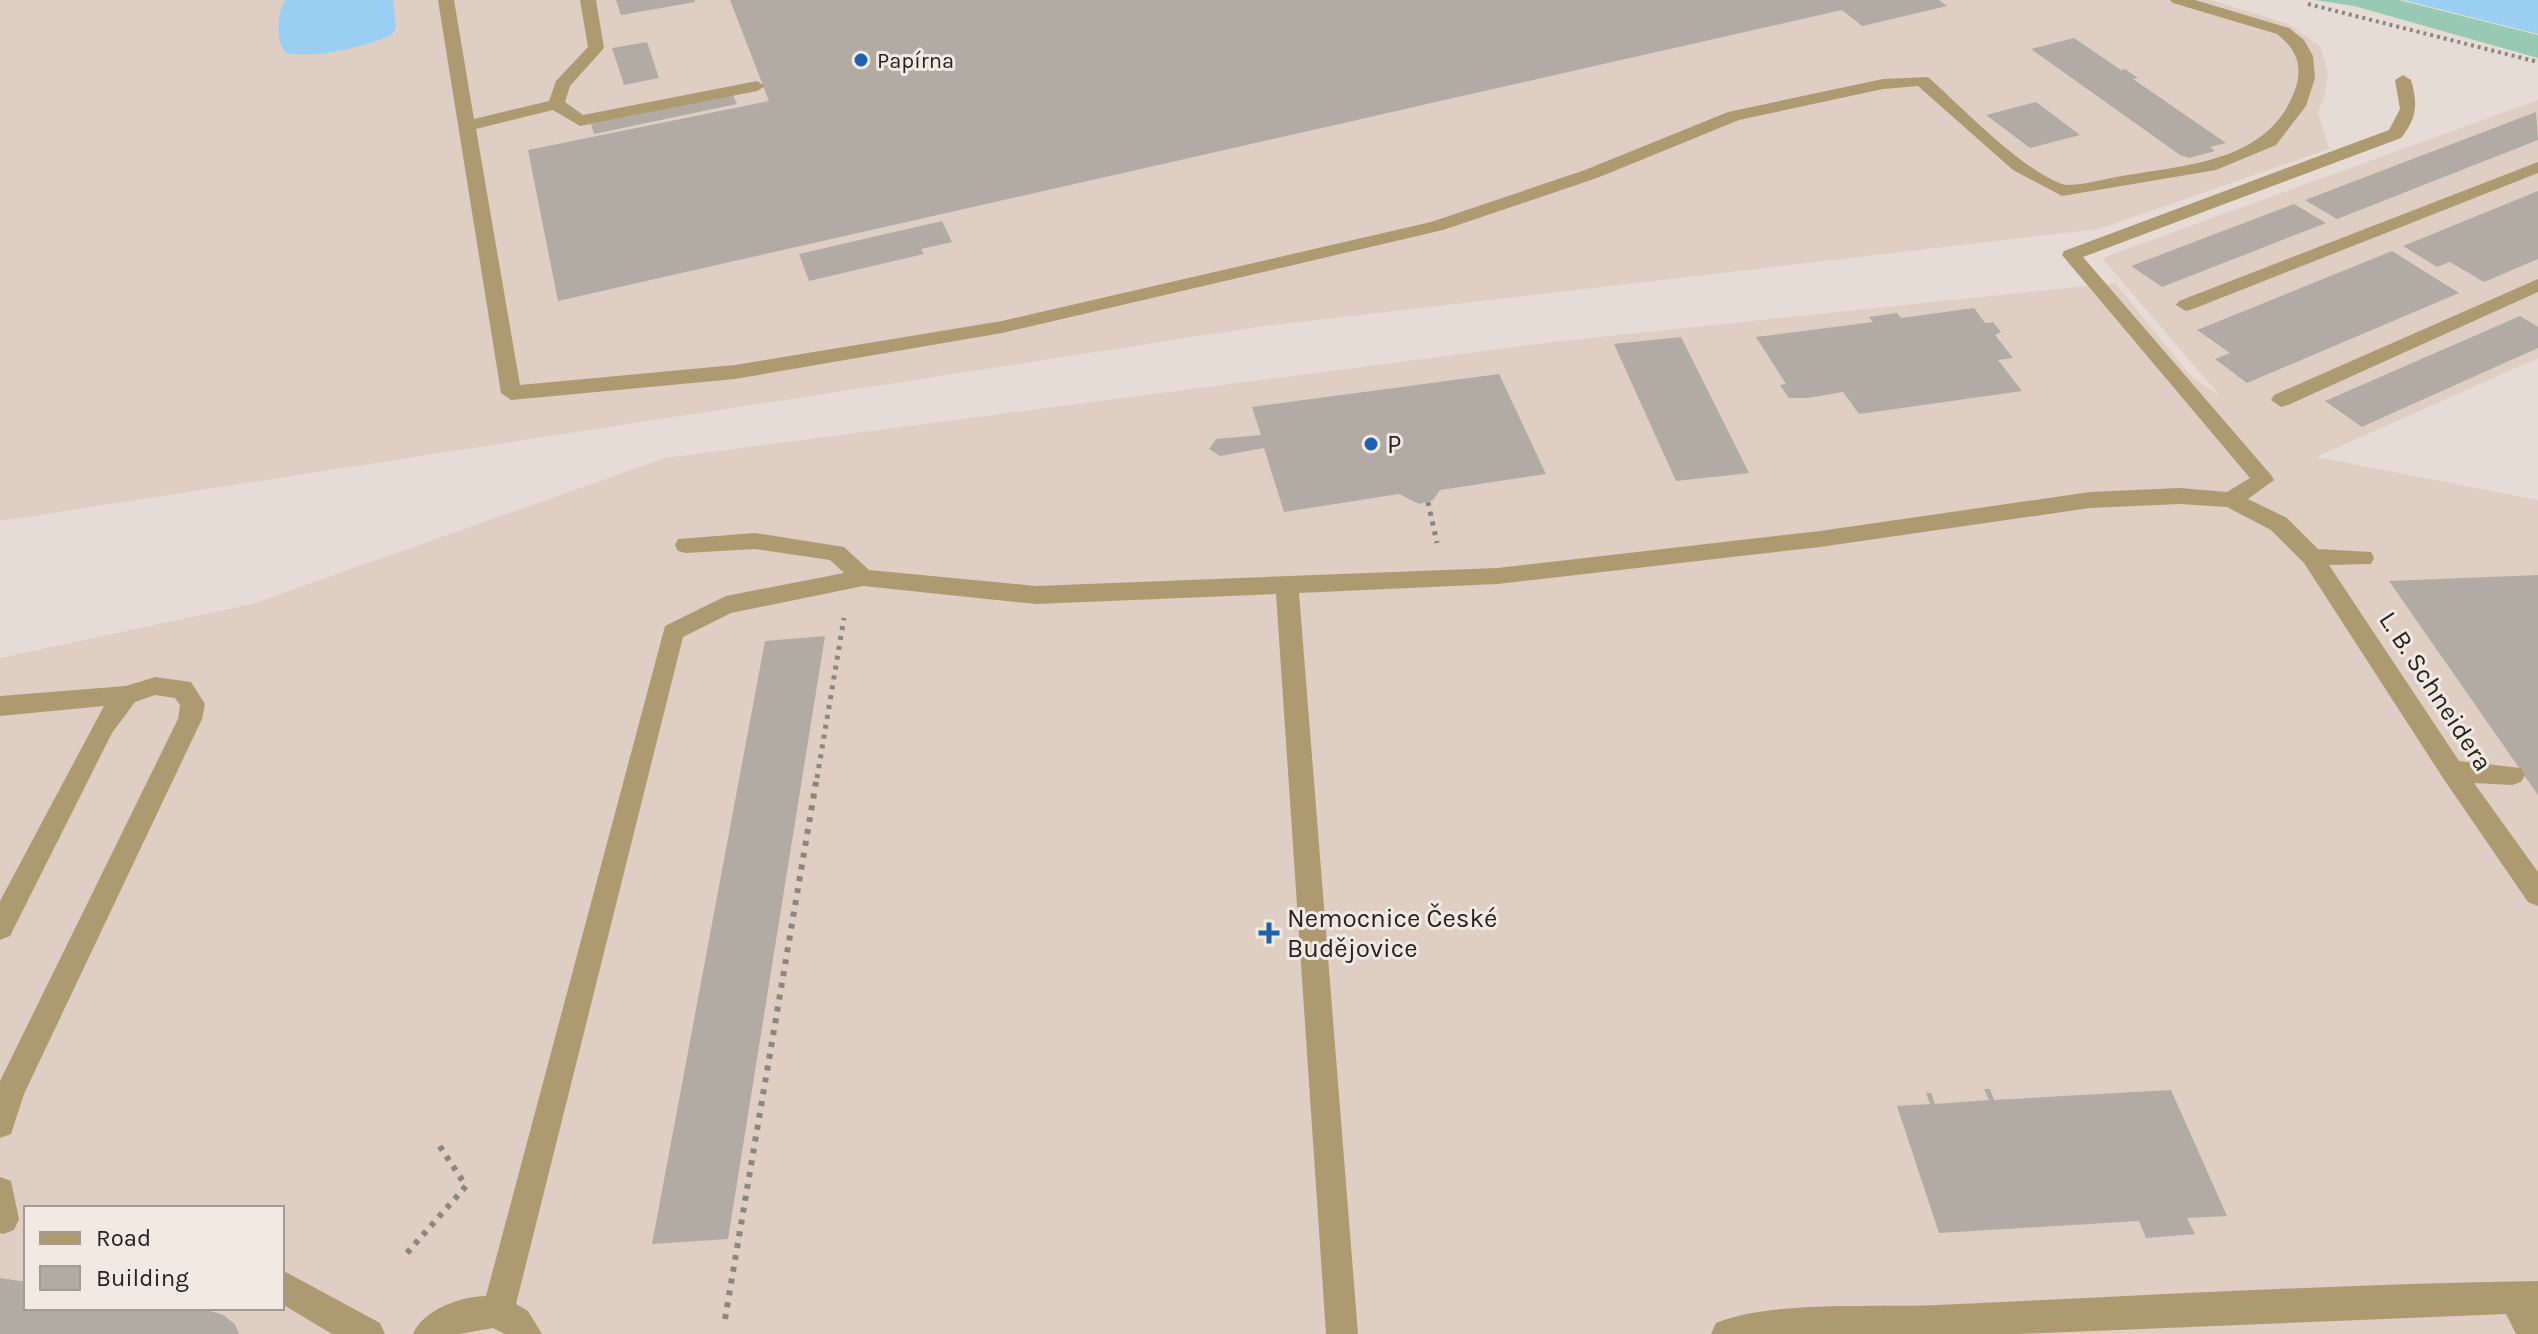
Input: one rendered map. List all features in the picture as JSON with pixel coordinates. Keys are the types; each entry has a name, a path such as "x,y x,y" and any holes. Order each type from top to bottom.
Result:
{"street":[{"path":"446,0 511,393 735,372 1002,327 1436,226 1591,174 1734,116 1883,84 1922,81 2019,166 2062,191 2216,165 2270,141 2298,106 2307,78 2305,56 2298,43 2283,31 2178,0"},
{"path":"556,104 562,85 596,48 588,0"},
{"path":"497,1312 520,1234 673,632 726,605 863,578 1036,595 1497,576 1820,539 2090,500 2180,496 2231,500 2263,480 2071,255 2395,134 2406,123 2411,105 2403,80"},
{"path":"467,126 556,104 580,121 757,86"},
{"path":"2186,305 2538,167"},
{"path":"2281,400 2538,285"},
{"name":"L. B. Schneidera","path":"2231,500 2279,524 2312,557 2452,771 2538,894"},
{"path":"686,545 755,541 836,553 863,578"},
{"path":"2312,557 2363,558"},
{"path":"1287,587 1342,1334"},
{"path":"0,706 126,695 155,686 182,689 193,704 190,719 10,1092 0,1124"},
{"path":"0,928 103,727 126,695"},
{"path":"2452,771 2512,775"},
{"path":"284,1287 344,1323 369,1334"},
{"path":"1727,1334 1796,1325 2526,1297 2533,1334"},
{"path":"429,1334 445,1322 477,1311 497,1312 514,1320 526,1334"}],"path":[{"path":"2298,2 2389,22 2538,62"},
{"path":"725,1319 847,599 863,578"},
{"path":"407,1253 466,1186 439,1145"}],"shaded area":[{"path":"0,0 2211,0 2288,24 2320,46 2328,73 2318,112 2329,149 2099,229 1257,327 0,521"},
{"name":"Nemocnice České Budějovice","path":"2538,100 2538,358 2316,457 2538,500 2538,1334 0,1334 0,658 252,604 665,458 1552,342 2115,283 2189,374 2221,397 2102,258"}],"green space":[{"path":"2315,0 2399,0 2538,35 2538,58 2354,6"}],"water":[{"path":"285,0 393,0 396,27 392,35 354,48 326,53 286,53 278,27"},
{"path":"2404,0 2538,0 2538,34"}],"building":[{"path":"616,0 695,0 695,2 621,15"},
{"path":"730,0 1939,0 1947,6 1862,26 1842,10 558,301 528,150 769,101"},
{"path":"2074,38 2121,70 2125,69 2138,78 2133,79 2226,143 2210,147 2215,151 2189,158 2180,155 2031,49"},
{"path":"647,42 659,78 624,85 612,48"},
{"path":"733,95 737,104 594,134 591,124"},
{"path":"2036,102 2080,135 2030,148 1986,115"},
{"path":"2536,112 2538,140 2337,219 2305,200"},
{"path":"2538,191 2538,259 2484,282 2450,262 2437,267 2403,246"},
{"path":"2294,204 2326,223 2162,287 2131,266"},
{"path":"942,221 952,242 921,249 924,254 809,281 799,254"},
{"path":"2392,251 2459,293 2247,383 2215,359 2230,353 2197,330"},
{"path":"1974,308 1985,323 1993,322 2001,332 1995,335 2013,358 1998,360 2022,391 1859,414 1843,392 1789,398 1780,385 1786,384 1756,337 1873,322 1869,317 1897,313 1901,318"},
{"path":"2520,316 2538,327 2538,348 2362,427 2325,401"},
{"path":"1681,337 1749,473 1676,481 1614,344"},
{"name":"P","path":"1499,374 1546,474 1440,490 1433,500 1419,504 1399,494 1284,512 1264,448 1220,456 1209,449 1216,439 1261,435 1252,407"},
{"path":"2538,575 2538,795 2389,581"},
{"path":"825,636 728,1239 652,1244 765,641"},
{"path":"1984,1089 1990,1089 1994,1100 2171,1090 2227,1216 2187,1218 2195,1234 2146,1238 2139,1221 1939,1233 1897,1106 1930,1104 1926,1093 1931,1093 1935,1104 1989,1100"},
{"path":"0,1278 24,1282 24,1310 208,1310 223,1315 235,1324 239,1334 0,1334"}],"place":[{"name":"Papírna","path":"861,60"},
{"name":"P","path":"1371,444"},
{"name":"Nemocnice České Budějovice","path":"1269,933"}]}
